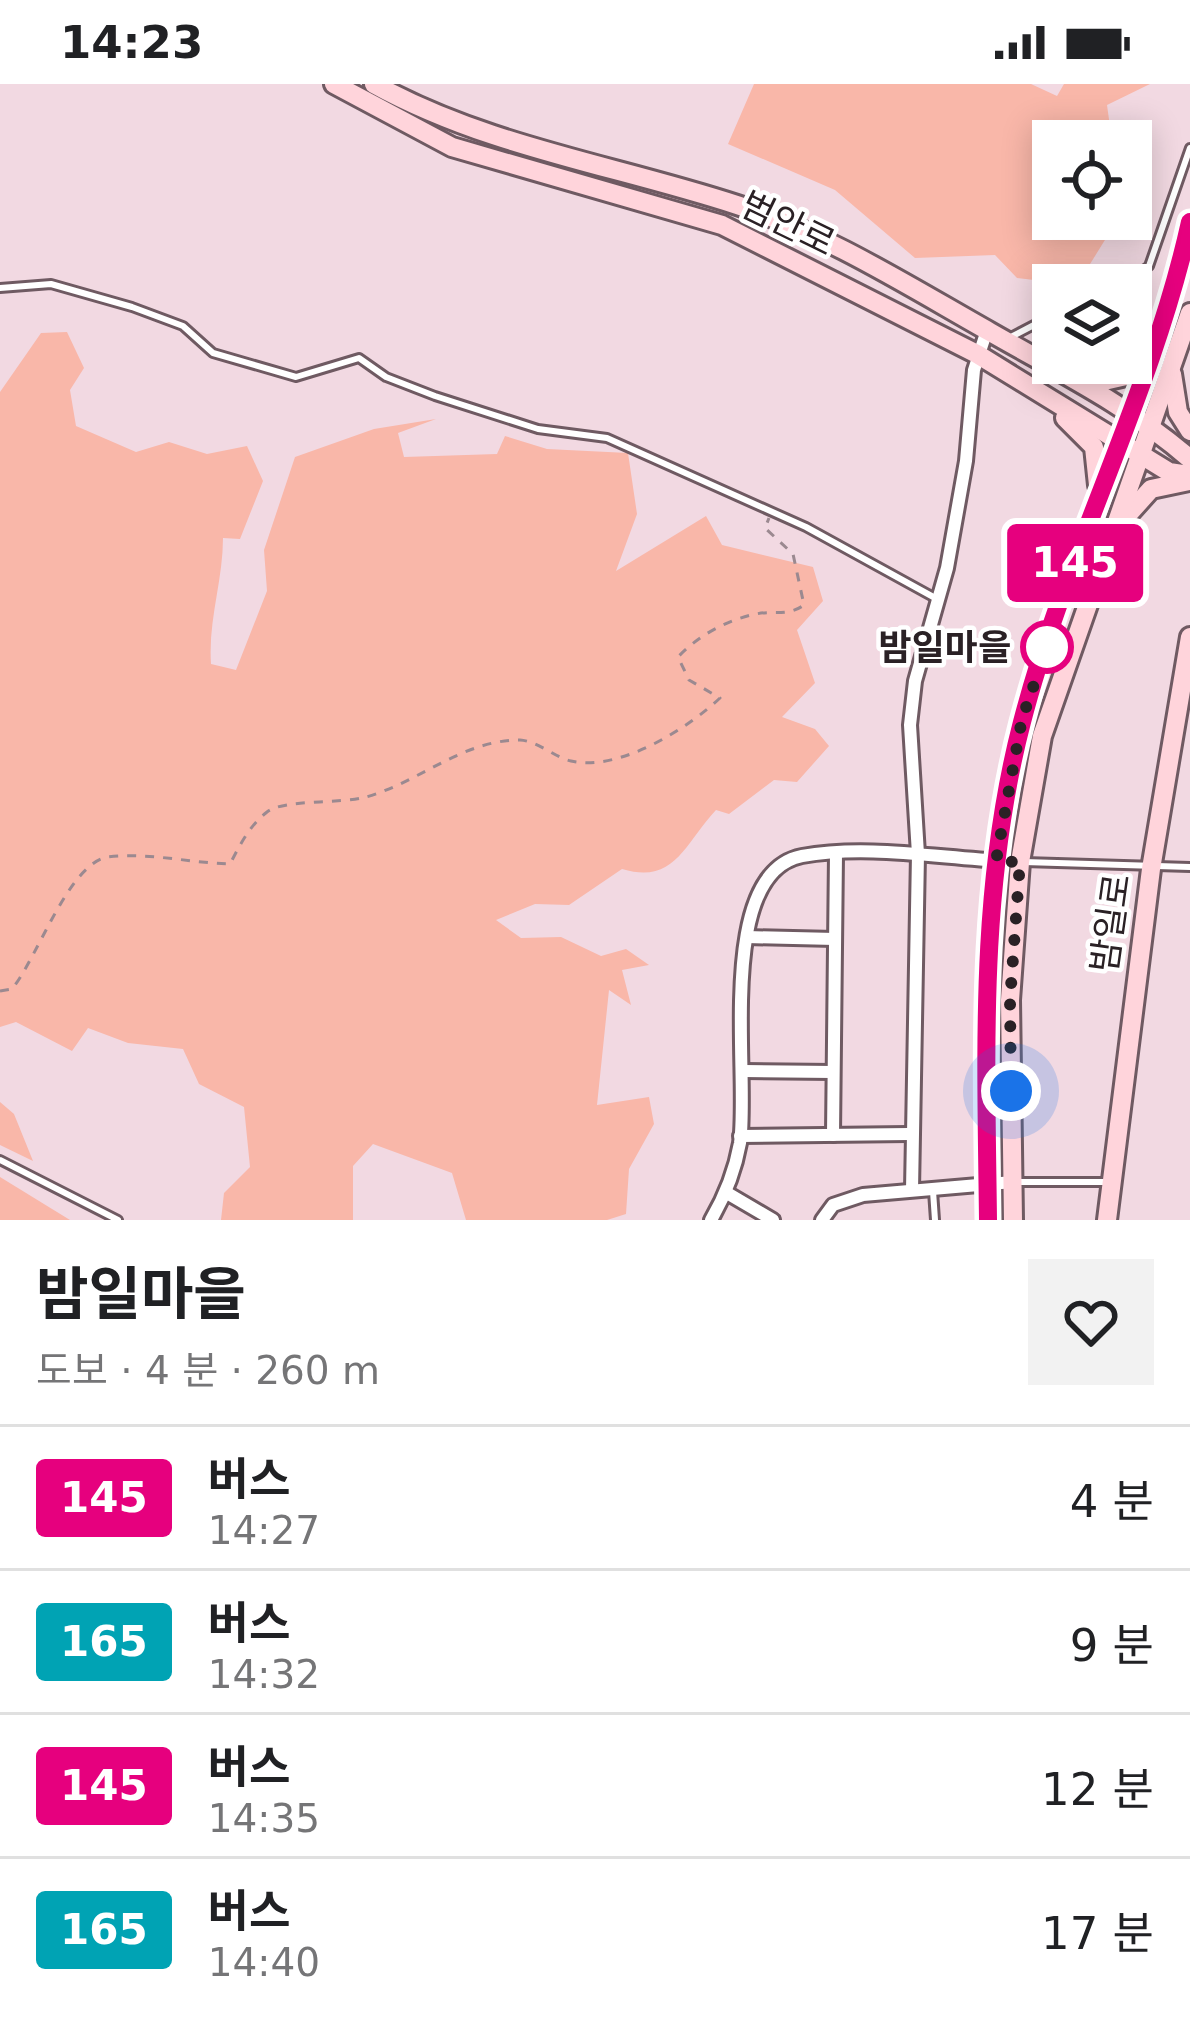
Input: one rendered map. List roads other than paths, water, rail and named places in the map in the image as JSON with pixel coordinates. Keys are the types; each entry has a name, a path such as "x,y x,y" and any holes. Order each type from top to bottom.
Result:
{"main road":[{"name":"범안로","path":"334,84 452,147 722,226 977,354 1169,472 1190,478"},
{"name":"범안로","path":"374,84 415,106 517,144 772,218 1032,356"},
{"path":"988,1220 983,1012 996,861 1022,719 1159,334 1190,222"},
{"path":"1013,1220 1010,1000 1020,862 1052,699 1108,536 1143,456 1190,314"},
{"path":"1152,343 1159,334"},
{"path":"1172,367 1178,412 1190,431"},
{"name":"범안로","path":"1081,384 1130,412 1190,459"},
{"path":"1040,394 1094,447 1098,496"},
{"path":"1108,536 1150,489 1190,478"},
{"name":"밤일로","path":"1106,1220 1150,869 1190,637"}],"street":[{"path":"911,1190 919,854 910,725 915,681 966,461 977,354 987,331"},
{"path":"711,1220 727,1192 740,1136 747,937 753,902 768,874 802,856 836,854 919,854 1020,862"},
{"path":"833,1135 836,854"},
{"path":"747,937 835,938"},
{"path":"744,1071 833,1072"},
{"path":"740,1136 909,1134"},
{"path":"822,1220 833,1205 933,1187 1013,1181"},
{"path":"727,1192 773,1220"}],"lane":[{"path":"1149,264 1190,148"},
{"path":"0,287 51,284 132,307 183,326 213,353 296,377 358,358 386,377 456,403 538,429 607,438 771,513 937,599"},
{"path":"1005,341 1032,323"},
{"path":"1020,862 1190,867"},
{"path":"0,1160 118,1220"},
{"path":"1013,1181 1108,1182"},
{"path":"933,1187 934,1220"}],"place":[{"name":"밤일마을","path":"1047,647"}]}
